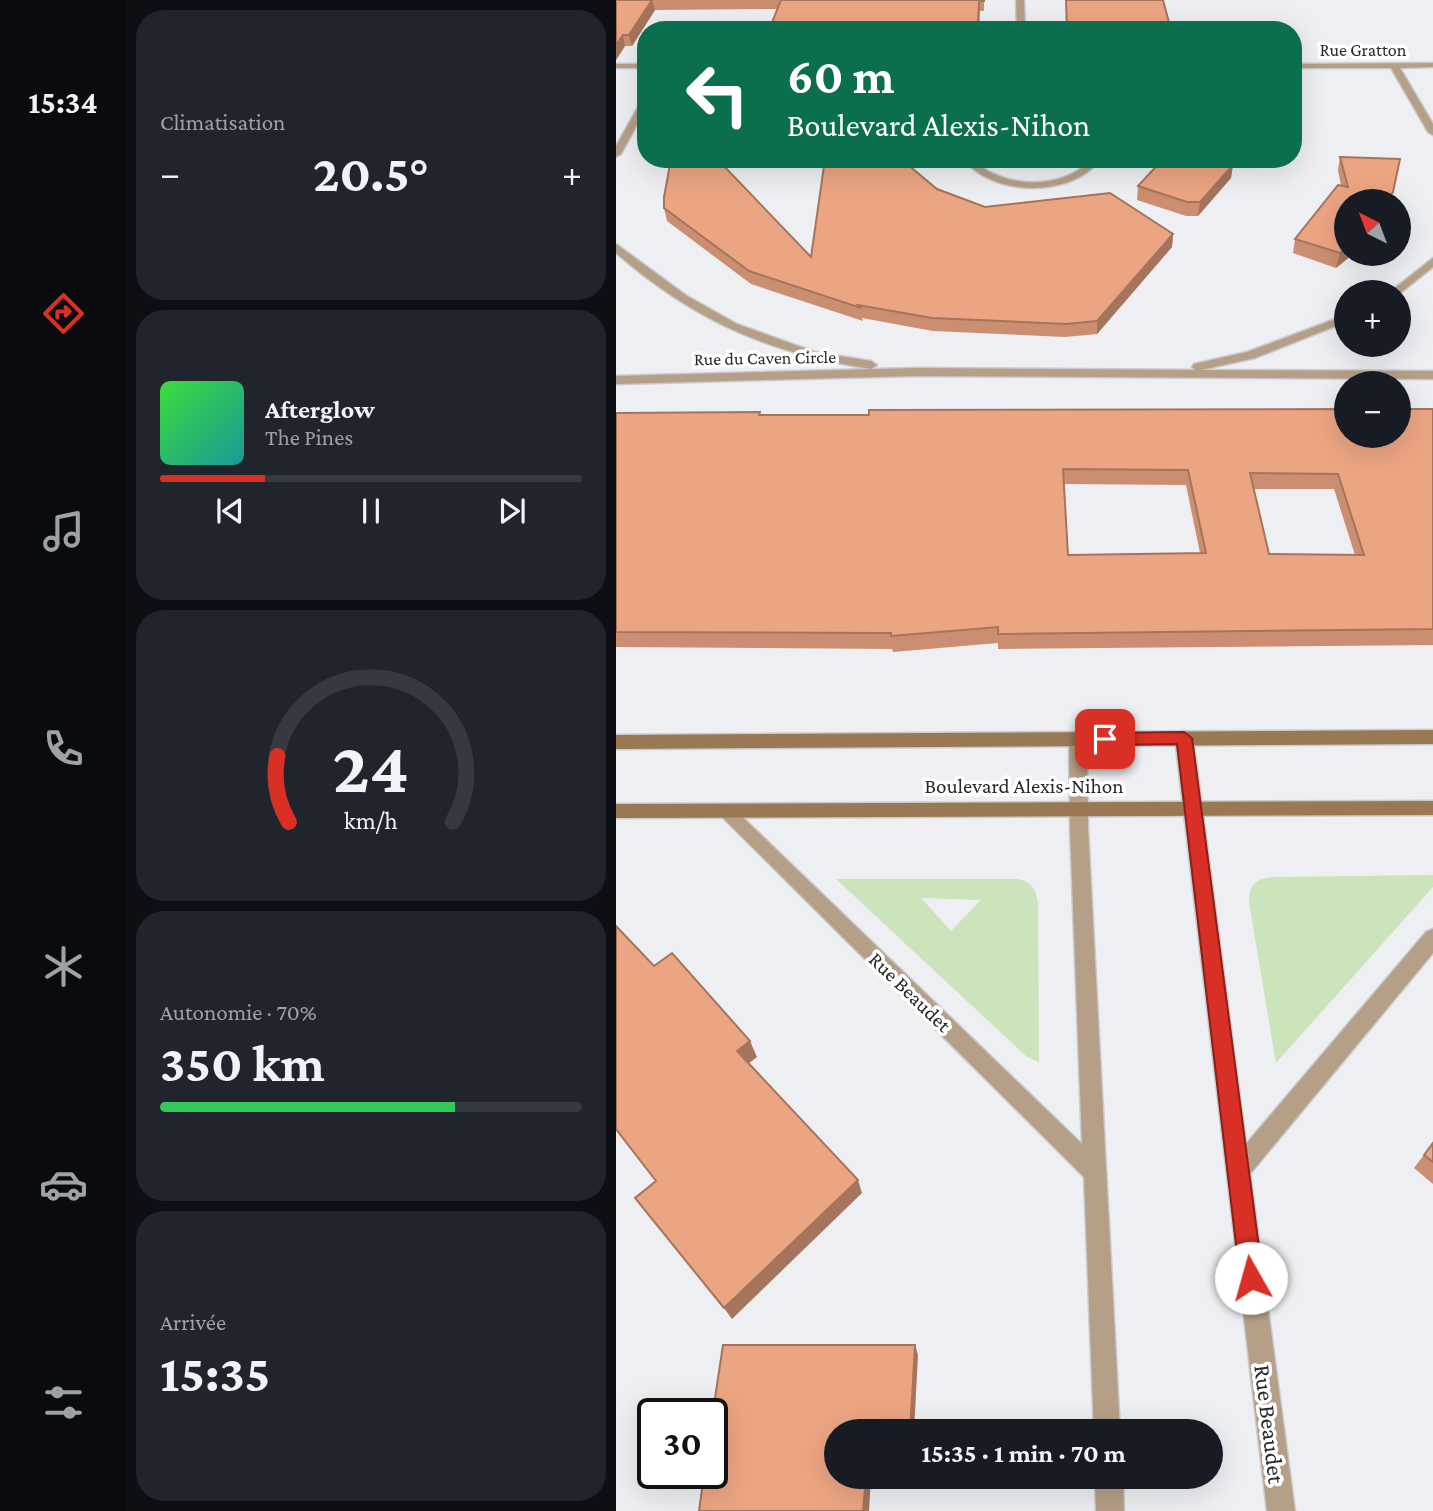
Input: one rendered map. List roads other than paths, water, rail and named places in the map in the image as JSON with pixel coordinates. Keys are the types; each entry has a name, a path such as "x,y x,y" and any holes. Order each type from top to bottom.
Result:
{"street":[{"path":"1020,0 1021,21"},
{"path":"1394,65 1433,132"},
{"name":"Rue Gratton","path":"1302,66 1433,65"},
{"path":"616,66 637,66"},
{"path":"616,154 637,116"},
{"path":"974,168 990,178 1013,184 1044,183 1072,177 1090,168"},
{"name":"Rue du Caven Circle","path":"616,247 676,294 755,335 812,355 916,372"},
{"path":"1411,281 1433,261"},
{"name":"Rue du Caven Circle","path":"1168,374 1251,355 1334,323"},
{"name":"Rue du Caven Circle","path":"616,380 916,372 1433,375"},
{"path":"616,742 1433,737"},
{"name":"Rue Beaudet","path":"1184,738 1281,1511"},
{"path":"1078,740 1106,1419"},
{"name":"Boulevard Alexis-Nihon","path":"616,811 1433,808"},
{"name":"Rue Beaudet","path":"726,811 1095,1172"},
{"path":"1238,1171 1433,938"},
{"path":"1109,1489 1110,1511"}]}
